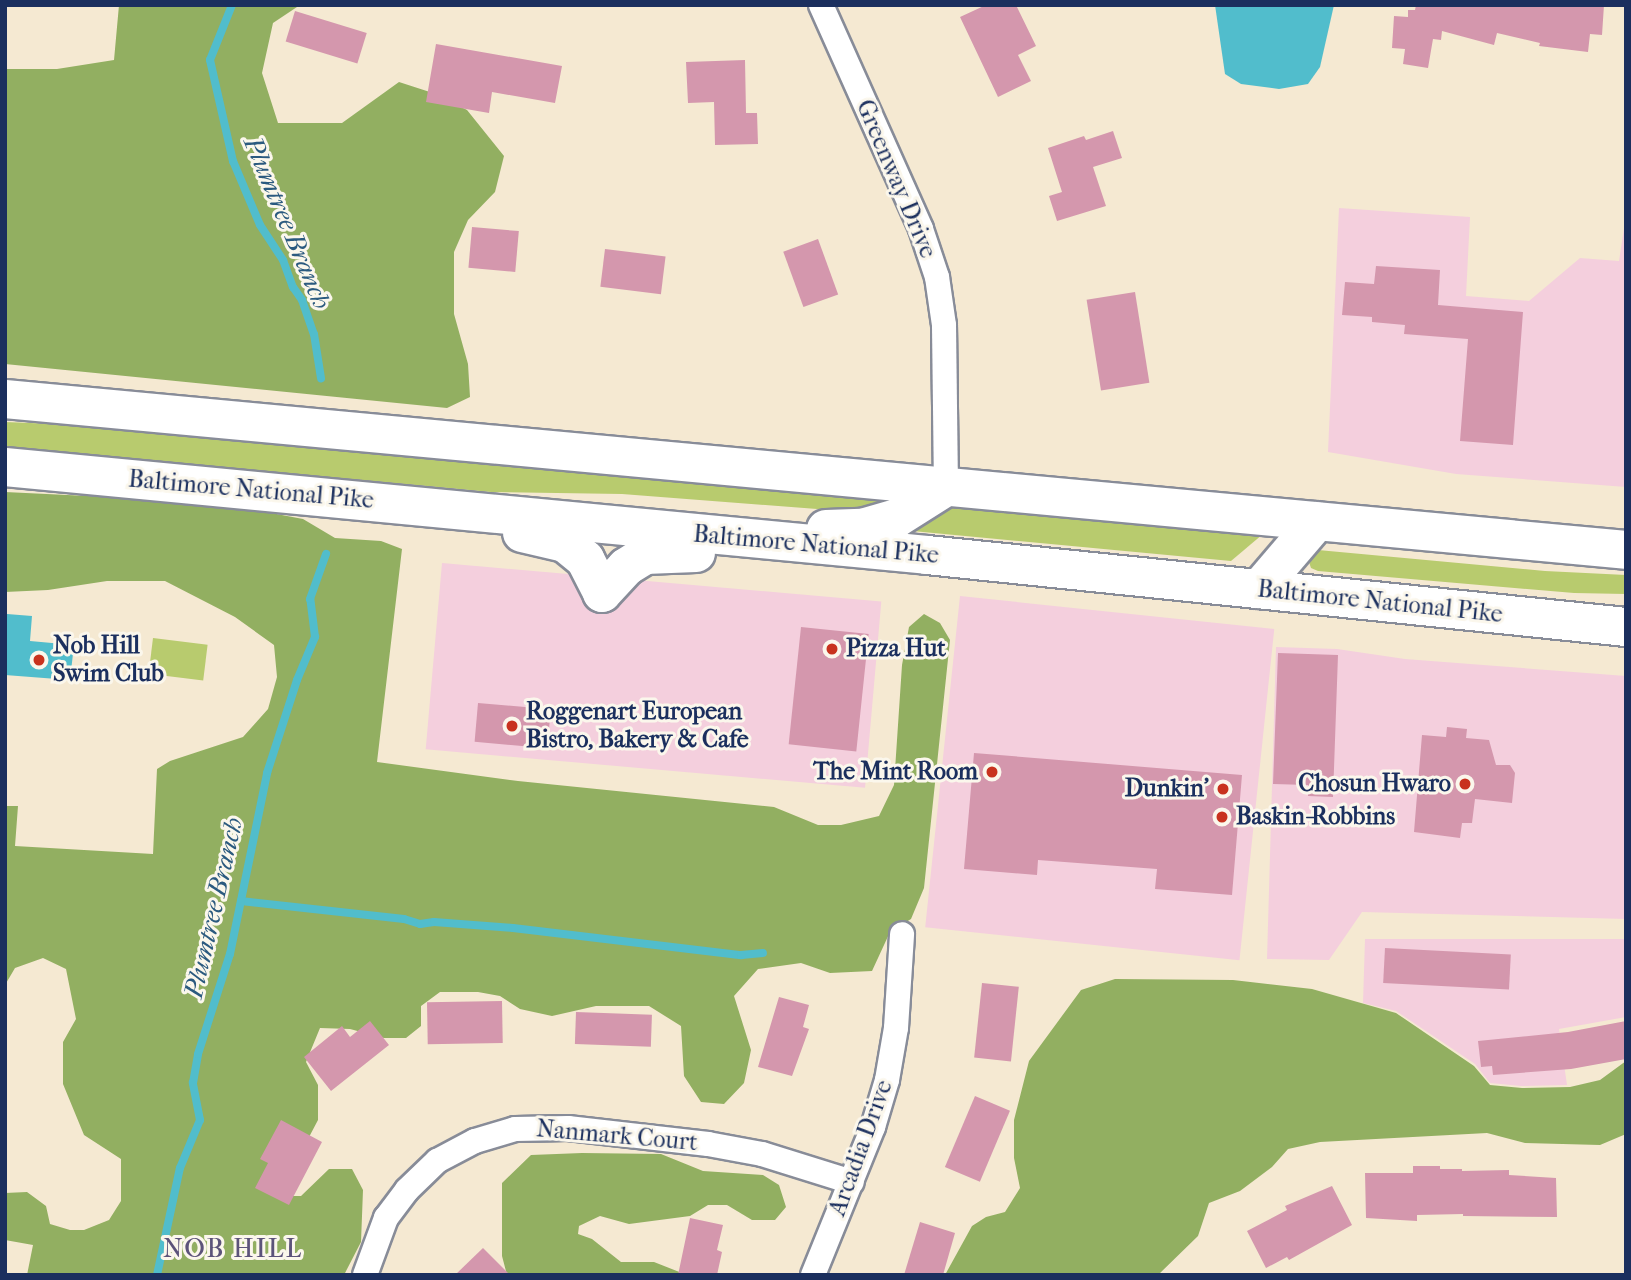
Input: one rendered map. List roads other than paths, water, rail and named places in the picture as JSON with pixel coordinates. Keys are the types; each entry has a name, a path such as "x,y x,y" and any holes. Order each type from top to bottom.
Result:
{"main road":[{"path":"5,399 1626,550"},
{"name":"Baltimore National Pike","path":"5,467 927,555 1626,627"},
{"path":"677,531 862,528 897,518 946,487"},
{"path":"308,494 419,525 535,534 565,544 585,559 602,593 626,566 645,555 675,552 813,563 927,555"},
{"path":"1259,589 1317,521"},
{"path":"1552,620 1626,611"}],"street":[{"name":"Greenway Drive","path":"821,5 921,229 937,277 944,325 946,487"},
{"name":"Arcadia Drive","path":"813,1275 852,1182 887,1080 896,1028 902,934"},
{"name":"Nanmark Court","path":"365,1275 386,1219 407,1190 438,1161 475,1141 515,1129 568,1128 708,1144 762,1154 852,1182"}],"water":[{"path":"1215,5 1334,5 1320,67 1308,84 1279,89 1241,84 1225,74"},
{"name":"Nob Hill Swim Club","path":"7,614 32,616 30,641 74,645 70,680 5,675"}],"waterway":[{"name":"Plumtree Branch","path":"232,5 210,60 233,161 260,225 283,260 293,287 302,300 314,334 321,378"},
{"name":"Plumtree Branch","path":"157,1275 180,1168 200,1120 193,1083 198,1054 230,954 267,773 297,680 315,637 310,599 326,554"},
{"path":"241,901 404,919 420,924 434,922 513,928 741,955 763,953"}],"place":[{"name":"Pizza Hut","path":"832,649"},
{"name":"Nob Hill Swim Club","path":"39,660"},
{"name":"Roggenart European Bistro, Bakery & Cafe","path":"512,726"},
{"name":"The Mint Room","path":"992,772"},
{"name":"Chosun Hwaro","path":"1465,784"},
{"name":"Dunkin'","path":"1223,789"},
{"name":"Baskin-Robbins","path":"1222,817"}],"district":[{"name":"NOB HILL","path":"233,1249"}]}
